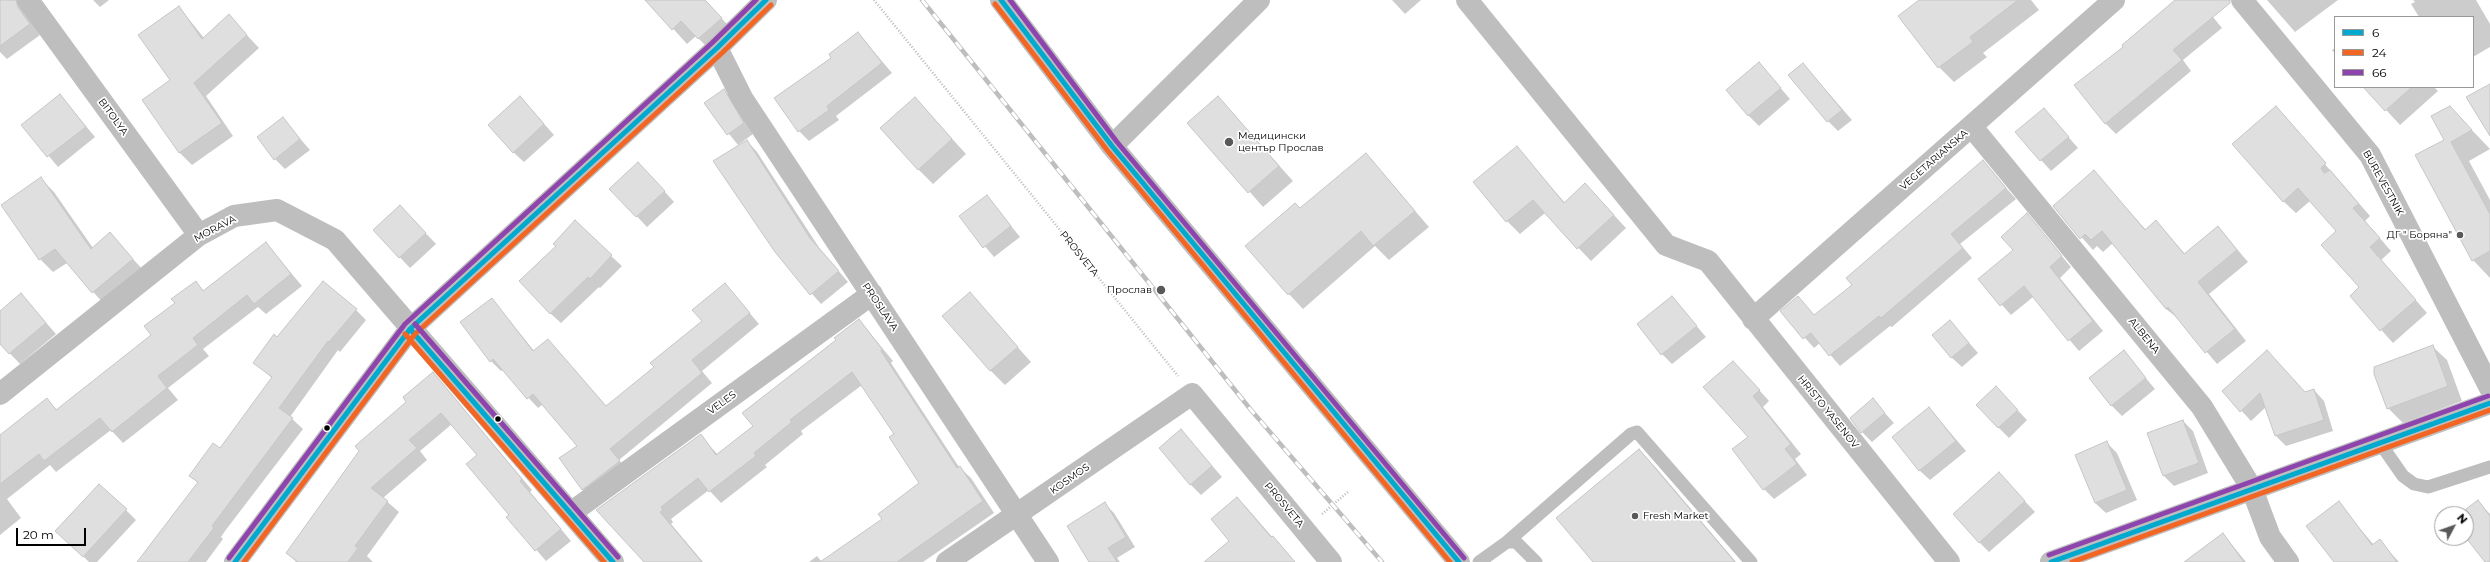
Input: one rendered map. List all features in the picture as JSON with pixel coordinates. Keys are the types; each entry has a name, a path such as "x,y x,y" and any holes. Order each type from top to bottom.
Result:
{"street":[{"name":"BITOLYA","path":"28,0 199,235"},
{"path":"234,562 410,329 717,48 766,0"},
{"path":"1001,0 1112,146 1458,562"},
{"path":"1112,146 1259,0"},
{"name":"HRISTO YASENOV","path":"1467,0 1666,246 1708,261 1949,562"},
{"name":"VEGETARIANSKA","path":"1753,319 2114,0"},
{"name":"BUREVESTNIK","path":"2242,0 2370,155 2490,388"},
{"name":"PROSLAVA","path":"717,48 742,98 1019,515 1048,562"},
{"name":"ALBENA","path":"1972,127 2202,407 2252,489 2270,537 2288,562"},
{"name":"MORAVA","path":"0,394 199,235 234,216 277,210 335,240 410,329"},
{"name":"VELES","path":"572,512 872,294"},
{"path":"410,329 572,512 613,562"},
{"name":"KOSMOS","path":"947,562 1019,515 1192,394"},
{"name":"PROSVETA","path":"1192,394 1331,562"},
{"path":"2051,562 2490,403"}],"lane":[{"path":"1479,562 1507,542 1631,434 1637,432 1751,562"},
{"path":"2380,443 2403,476 2414,484 2428,487 2490,467"},
{"path":"1507,542 1516,542 1536,562"}],"path":[{"name":"PROSVETA","path":"874,0 1192,394"},
{"path":"1322,514 1349,491"}],"building":[{"path":"0,0 16,0 18,7 30,24 0,46"},
{"path":"645,0 705,0 722,18 698,39 681,21 672,30"},
{"path":"1919,0 2018,0 1970,37 1973,42 1938,68 1898,16"},
{"path":"2175,0 2230,0 2230,3 2173,50 2182,60 2105,124 2074,85 2123,47 2122,45"},
{"path":"179,6 202,39 229,14 247,35 194,83 222,123 179,153 142,100 170,80 138,35"},
{"path":"858,32 882,63 827,106 829,110 798,132 774,98 831,58 829,54"},
{"path":"1759,62 1781,88 1748,116 1726,90"},
{"path":"1803,63 1842,110 1827,122 1788,75"},
{"path":"2490,84 2490,136 2466,97"},
{"path":"2364,88 2411,88 2385,111"},
{"path":"724,89 744,123 727,135 704,103"},
{"path":"60,94 86,127 47,157 21,125"},
{"path":"520,96 544,124 513,153 488,125"},
{"path":"1218,96 1279,166 1248,193 1187,123"},
{"path":"915,97 952,139 918,170 880,128"},
{"path":"2276,106 2326,163 2321,168 2324,173 2330,170 2359,204 2353,208 2380,238 2370,247 2416,300 2380,331 2350,296 2359,287 2321,245 2336,231 2298,188 2283,202 2232,144"},
{"path":"2450,106 2472,130 2451,142 2490,214 2490,251 2472,261 2415,155 2444,140 2431,116"},
{"path":"2044,108 2069,137 2040,161 2015,132"},
{"path":"283,117 300,139 274,160 257,137"},
{"path":"747,140 810,238 839,271 810,295 775,252 713,161"},
{"path":"1517,146 1564,203 1585,183 1614,215 1577,249 1533,200 1506,222 1473,182"},
{"path":"1366,153 1415,211 1373,246 1361,231 1288,295 1245,246 1295,203 1300,208"},
{"path":"1983,160 2006,188 1951,234 1963,248 1881,318 1879,316 1829,356 1811,333 1803,339 1780,311 1798,296 1814,315 1852,285 1846,278"},
{"path":"638,162 665,191 636,217 609,189"},
{"path":"2094,170 2145,230 2156,220 2184,254 2218,226 2237,250 2198,282 2235,329 2205,353 2168,307 2166,309 2102,231 2091,240 2085,234 2080,239 2053,206"},
{"path":"41,177 91,249 110,232 133,259 92,293 55,249 39,260 1,205"},
{"path":"987,195 1011,226 983,248 959,216"},
{"path":"400,205 426,233 399,258 373,230"},
{"path":"2027,213 2062,256 2050,267 2093,321 2068,341 2024,286 2000,306 1978,279 2013,250 2001,237"},
{"path":"575,220 612,255 590,279 588,277 550,314 519,281 556,246 553,244"},
{"path":"266,242 291,274 254,304 247,295 193,338 198,345 158,376 167,388 112,432 100,418 44,461 39,454 0,484 0,435 47,398 56,410 151,335 144,326 175,303 171,299 196,281 203,291"},
{"path":"323,281 357,309 329,342 328,341 279,408 293,418 212,526 214,528 188,562 137,562 198,482 189,476 213,443 220,448 272,377 253,363 274,334 277,337"},
{"path":"725,283 750,313 692,360 702,373 610,449 620,461 582,490 559,458 577,446 533,394 527,399 493,359 490,362 460,322 492,298 533,351 548,339 606,406 654,367 650,363 702,321 692,310"},
{"path":"970,292 1018,347 990,371 942,316"},
{"path":"21,293 46,323 9,354 0,344 0,311"},
{"path":"1672,296 1697,326 1661,355 1637,324"},
{"path":"859,319 882,349 881,351 957,468 960,466 983,501 897,562 820,562 882,519 878,514 919,483 889,437 894,434 852,372 790,420 792,422 754,453 756,456 709,492 698,478 661,507 663,510 660,512 702,562 644,562 596,510 701,434 716,455 753,426 742,413 836,340 834,338"},
{"path":"1950,320 1969,343 1951,358 1932,335"},
{"path":"2433,345 2448,386 2387,409 2374,374 2374,367"},
{"path":"2124,350 2146,378 2111,406 2089,378"},
{"path":"2267,350 2305,392 2314,389 2324,420 2275,436 2260,393 2240,412 2222,391"},
{"path":"1733,361 1760,390 1753,396 1791,444 1785,449 1797,464 1763,490 1732,449 1748,437 1703,387"},
{"path":"433,372 522,479 520,481 561,529 535,551 506,517 509,515 466,464 477,455 441,413 409,440 417,448 371,488 388,501 355,546 358,548 348,562 298,562 286,553 359,451 355,446 406,402 403,397"},
{"path":"1996,386 2018,410 1998,428 1976,405"},
{"path":"1873,398 1885,413 1861,433 1850,418"},
{"path":"1929,407 1956,441 1919,471 1892,437"},
{"path":"2183,420 2199,463 2163,476 2147,433"},
{"path":"1181,429 1212,466 1190,485 1159,448"},
{"path":"2107,441 2127,490 2095,503 2075,455"},
{"path":"1639,449 1735,562 1593,562 1556,518"},
{"path":"1999,472 2025,501 1979,543 1953,514"},
{"path":"99,484 127,509 83,557 55,531"},
{"path":"1237,497 1271,537 1273,536 1295,562 1204,562 1229,541 1211,519"},
{"path":"2478,500 2490,516 2490,562 2485,562 2472,546 2474,546 2474,506 2470,506"},
{"path":"2339,501 2372,545 2380,539 2397,562 2334,562 2306,526"},
{"path":"1105,502 1126,537 1108,548 1117,562 1089,562 1067,526"},
{"path":"2223,533 2244,562 2184,562"}],"railway":[{"path":"922,0 1251,410 1382,562"}],"transit line":[{"name":"66","path":"229,558 405,324 712,43 756,0"},
{"name":"6","path":"235,562 410,329 717,48 766,0"},
{"name":"6","path":"1001,0 1112,146 1459,562"},
{"name":"66","path":"1010,0 1117,142 1464,558"},
{"name":"24","path":"995,4 1107,150 1450,562"},
{"name":"24","path":"244,562 415,334 722,53 771,5"},
{"name":"66","path":"415,324 618,557"},
{"name":"6","path":"410,329 613,562"},
{"name":"24","path":"405,334 604,562"},
{"name":"66","path":"2049,555 2488,396"},
{"name":"6","path":"2051,562 2490,403"},
{"name":"24","path":"2072,562 2490,410"}],"place":[{"name":"Медицински център Прослав","path":"1229,142"},
{"name":"ДГ \" Боряна\"","path":"2460,235"},
{"name":"Прослав","path":"1161,290"},
{"name":"Fresh Market","path":"1635,516"}]}
